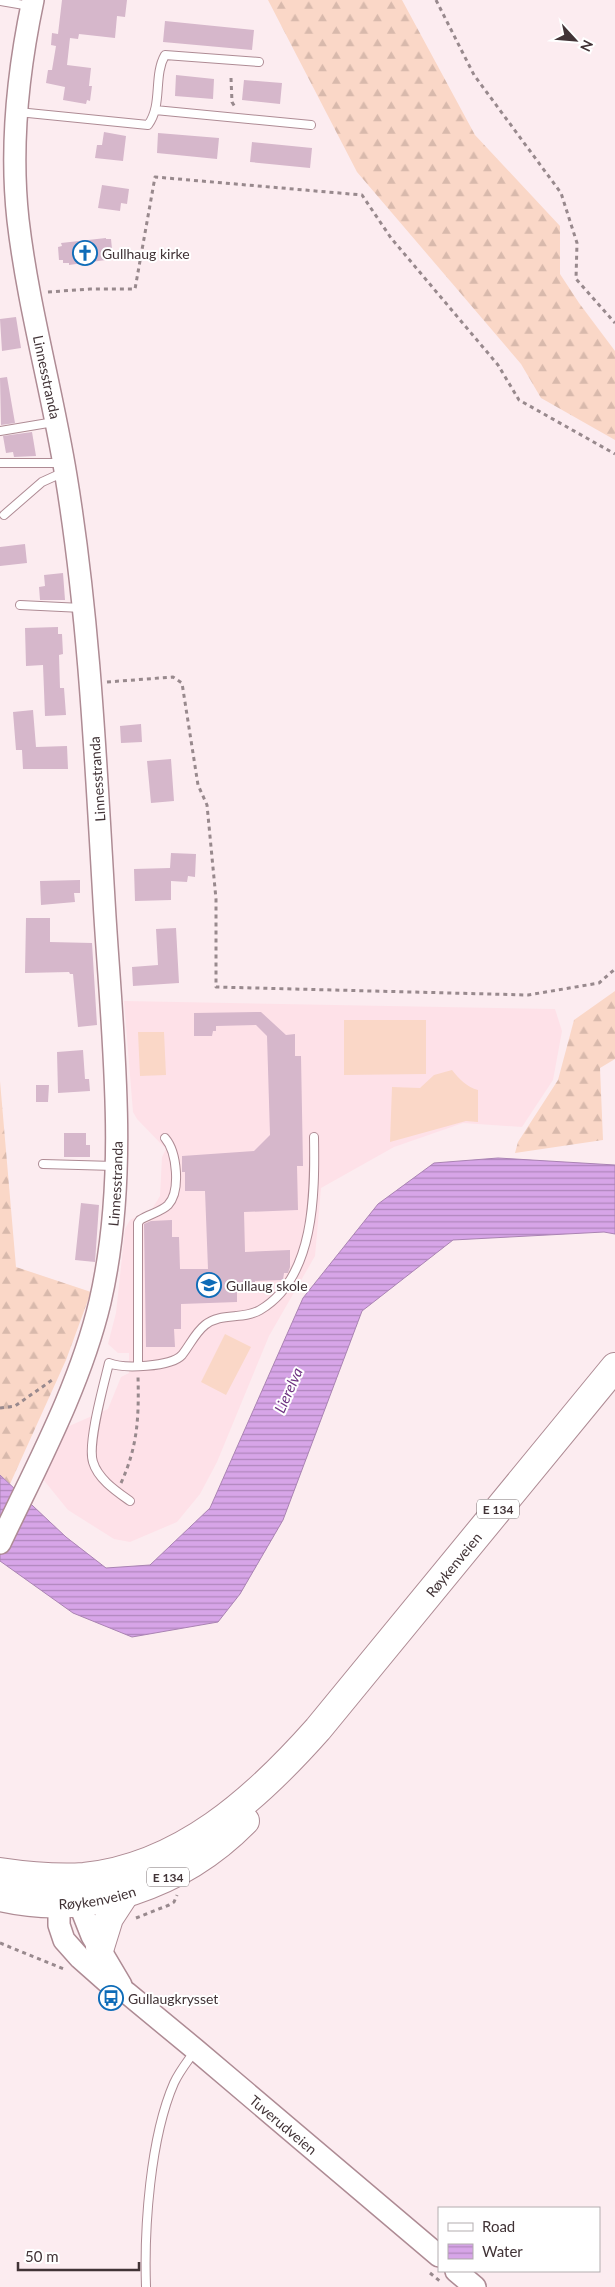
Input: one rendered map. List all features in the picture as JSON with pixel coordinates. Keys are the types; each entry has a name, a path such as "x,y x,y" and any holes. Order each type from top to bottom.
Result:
{"highway":[{"name":"Røykenveien","path":"0,1897 69,1903 126,1892 188,1868 215,1849 253,1812 291,1760 615,1367"},
{"name":"Røykenveien","path":"0,1872 30,1876 69,1877 96,1875 132,1866 193,1839 243,1804 291,1760"},
{"path":"100,1947 109,1918 126,1892"}],"street":[{"name":"Linnesstranda","path":"0,1542 78,1373 99,1304 109,1253 117,1138 112,1032 84,608 64,468 30,294 18,217 15,170 18,112 32,3"},
{"name":"Tuverudveien","path":"69,1877 69,1903 59,1925 64,1940 96,1973 127,1993 438,2255"},
{"name":"Tuverudveien","path":"69,1903 100,1947 108,1966 127,1993"},
{"path":"457,2272 475,2287"}],"lane":[{"path":"0,1 32,3"},
{"path":"18,112 148,125 155,110 161,68 165,55 259,62"},
{"path":"155,110 235,120 311,125"},
{"path":"0,431 56,421"},
{"path":"0,463 64,468"},
{"path":"4,515 42,482 64,468"},
{"path":"20,605 84,608"},
{"path":"130,1501 117,1492 96,1470 93,1462 92,1447 109,1363 118,1366 138,1366 166,1363 181,1356 205,1325 216,1319 255,1313 276,1298 291,1279 300,1255 314,1204 314,1137"},
{"path":"138,1366 138,1223 140,1220 165,1207 170,1202 176,1187 171,1147 165,1138"},
{"path":"43,1164 116,1166"},
{"path":"146,2287 148,2210 160,2126 174,2083 196,2050"}],"path":[{"path":"436,0 474,75 561,193 576,243 576,278 615,323"},
{"path":"231,78 232,102 236,108 235,120"},
{"path":"30,294 90,288 135,289 155,177 362,195 391,238 498,365 519,400 615,454"},
{"path":"90,683 173,677 182,683 198,785 207,805 216,899 216,987 528,995 599,983 615,969"},
{"path":"117,1492 129,1465 139,1420 138,1366"},
{"path":"0,1408 15,1406 60,1375"},
{"path":"130,1924 142,1914 174,1902 177,1891 170,1876"},
{"path":"0,1942 28,1952 72,1972"}],"shaded area":[{"name":"Gullaug skole","path":"124,1001 555,1009 562,1031 553,1080 522,1127 463,1123 394,1147 321,1188 315,1256 269,1336 217,1462 200,1494 177,1522 130,1542 114,1539 68,1510 42,1478 67,1427 108,1409 121,1377 129,1373 129,1353 118,1353 108,1344 116,1313 125,1229 130,1220 152,1209 160,1196 162,1157 166,1149 137,1119 133,1112"}],"green space":[{"path":"268,0 402,0 475,135 560,226 560,274 615,351 615,440 541,398 521,364 357,172"},
{"path":"615,991 615,1059 600,1068 603,1140 515,1153 518,1142 558,1080 574,1020"},
{"path":"344,1020 426,1020 426,1074 344,1075"},
{"path":"138,1032 164,1032 166,1075 140,1076"},
{"path":"452,1070 470,1087 478,1090 478,1122 466,1121 390,1142 392,1087 420,1088 434,1075"},
{"path":"0,1081 16,1267 91,1292 66,1360 10,1484 0,1475"},
{"path":"225,1334 251,1347 226,1395 201,1382"}],"water":[{"name":"Lierelva","path":"498,1158 615,1165 615,1234 604,1232 453,1240 362,1311 283,1520 240,1594 218,1622 132,1637 73,1613 0,1561 0,1475 66,1537 106,1568 150,1565 210,1508 303,1298 378,1204 434,1163"}],"building":[{"path":"62,0 127,0 125,17 117,16 115,38 79,34 78,39 70,38 67,65 91,68 89,86 92,86 90,101 87,100 86,104 63,100 65,87 46,83 48,70 52,70 56,46 51,45 52,33 58,34"},
{"path":"165,21 254,30 252,50 163,42"},
{"path":"176,75 214,79 213,99 175,96"},
{"path":"244,80 282,83 280,104 242,100"},
{"path":"104,132 126,136 123,161 95,158 97,145 102,145"},
{"path":"158,133 219,138 217,159 157,153"},
{"path":"252,142 312,148 310,168 250,162"},
{"path":"102,185 129,189 127,204 121,203 120,211 98,208"},
{"name":"Gullhaug kirke","path":"111,239 113,259 69,265 69,263 63,263 63,260 59,260 58,247 62,246 61,243"},
{"path":"16,317 21,348 2,351 0,319"},
{"path":"7,377 15,423 1,425 0,378"},
{"path":"32,432 36,456 14,457 13,452 6,453 3,436"},
{"path":"25,544 27,563 0,566 0,547"},
{"path":"63,573 65,600 40,600 39,587 45,586 44,575"},
{"path":"58,627 58,634 62,634 63,654 59,655 60,688 64,688 66,715 45,716 43,665 26,666 25,628"},
{"path":"33,710 36,747 67,746 68,769 23,769 22,750 16,750 13,712"},
{"path":"141,724 142,742 121,743 120,726"},
{"path":"171,759 174,801 151,803 147,761"},
{"path":"171,853 196,854 195,877 188,876 187,882 171,881 171,900 135,901 134,869 170,868"},
{"path":"80,880 80,893 74,893 75,902 41,905 40,881"},
{"path":"26,918 50,918 50,942 92,943 97,1025 78,1027 73,974 69,972 25,973"},
{"path":"176,928 179,983 133,986 132,967 158,965 156,929"},
{"path":"261,1012 286,1035 295,1034 295,1056 301,1056 303,1166 297,1166 298,1210 244,1212 245,1252 290,1250 288,1273 284,1273 283,1280 255,1281 255,1290 237,1290 237,1302 181,1304 181,1329 174,1329 175,1347 146,1347 144,1224 151,1221 172,1220 172,1237 179,1237 180,1269 208,1269 205,1191 185,1191 185,1172 182,1172 182,1156 254,1151 270,1135 267,1036 256,1025 216,1026 216,1031 213,1031 212,1036 194,1036 194,1013"},
{"path":"83,1050 85,1079 89,1079 90,1091 58,1093 57,1052"},
{"path":"36,1085 49,1085 48,1102 36,1102"},
{"path":"64,1133 86,1133 86,1145 90,1145 90,1157 64,1157"},
{"path":"81,1203 99,1205 95,1262 75,1260"}],"place":[{"name":"Gullhaug kirke","path":"85,253"},
{"name":"Gullaug skole","path":"209,1285"},
{"name":"Gullaugkrysset","path":"111,1998"}]}
